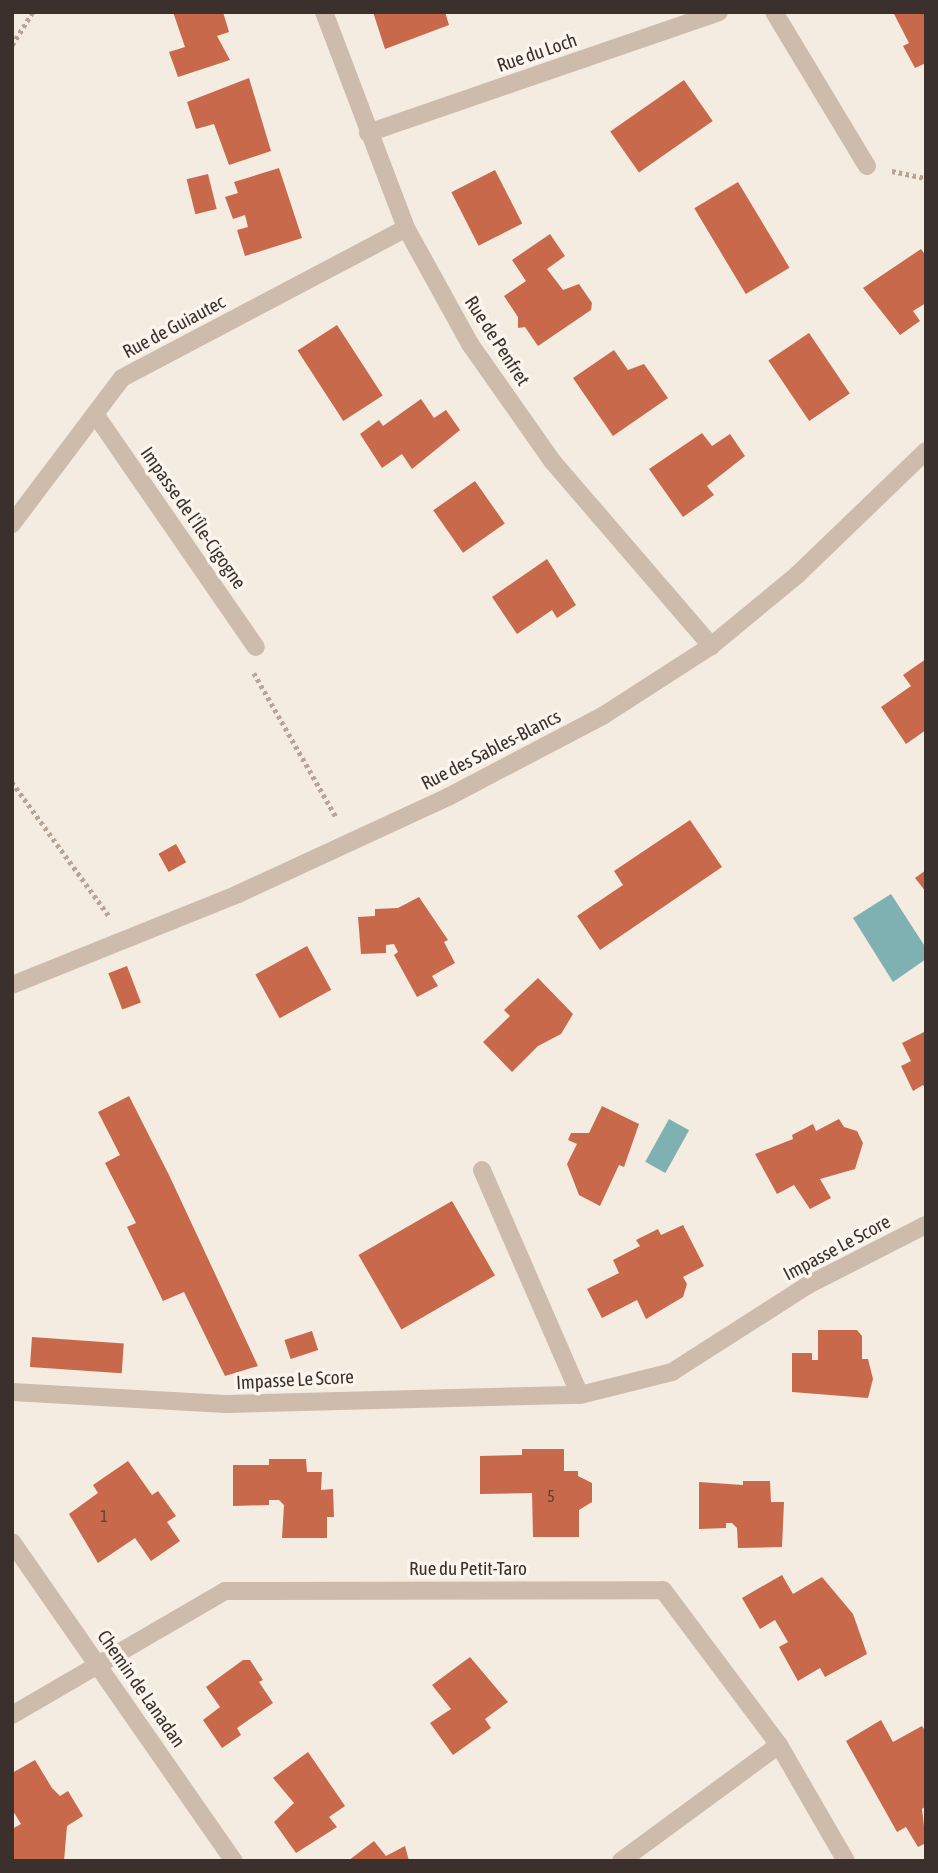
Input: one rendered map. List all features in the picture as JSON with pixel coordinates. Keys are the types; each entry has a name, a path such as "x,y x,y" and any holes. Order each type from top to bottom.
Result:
{"street":[{"name":"Rue de Penfret","path":"324,12 406,228 470,344 554,463 711,646"},
{"name":"Rue du Loch","path":"368,133 719,12"},
{"path":"774,12 867,166"},
{"name":"Rue de Guiautec","path":"12,524 122,378 406,228"},
{"name":"Impasse de l'Île-Cigogne","path":"96,414 256,646"},
{"name":"Rue des Sables-Blancs","path":"12,985 350,842 604,715 711,646 797,575 926,451"},
{"path":"482,1170 580,1395"},
{"name":"Impasse Le Score","path":"12,1392 226,1404 580,1395 672,1373 808,1285 926,1225"},
{"name":"Chemin de Lanadan","path":"12,1542 234,1861"},
{"name":"Rue du Petit-Taro","path":"99,1664 225,1591 663,1590 779,1745 846,1861"},
{"path":"12,1714 99,1664"},
{"path":"621,1861 779,1745"}],"path":[{"path":"12,45 33,12"},
{"path":"256,646 254,678 350,842"},
{"path":"12,782 125,939"}],"water":[{"path":"891,894 926,948 926,959 893,982 853,918"},
{"path":"669,1119 689,1130 665,1173 645,1162"}],"building":[{"path":"173,12 223,12 229,32 217,36 230,60 178,77 169,52 185,47"},
{"path":"373,12 445,12 449,25 385,49"},
{"path":"893,12 926,12 926,63 915,68 903,46 909,43"},
{"path":"249,78 271,151 229,165 214,124 196,129 187,102"},
{"path":"684,80 713,121 639,173 610,132"},
{"path":"279,168 302,238 245,256 237,230 248,227 245,215 233,219 225,197 238,193 234,182"},
{"path":"495,170 522,223 479,246 451,192"},
{"path":"208,174 217,209 195,214 187,179"},
{"path":"738,182 790,268 746,294 694,208"},
{"path":"550,234 565,256 547,269 563,290 579,284 592,303 591,310 538,346 525,327 518,328 518,317 504,296 526,281 512,260"},
{"path":"921,249 926,256 926,303 913,311 920,321 900,335 863,288"},
{"path":"337,325 383,395 343,421 298,351"},
{"path":"809,333 850,394 809,421 768,360"},
{"path":"614,350 628,370 644,364 668,398 613,436 573,378"},
{"path":"421,399 434,418 446,410 460,430 412,469 402,454 382,468 360,434 379,420 383,426"},
{"path":"702,433 712,446 730,434 745,456 707,486 714,495 683,517 649,469"},
{"path":"475,481 505,524 463,553 433,510"},
{"path":"547,559 576,605 557,618 552,610 517,634 492,597"},
{"path":"926,659 926,730 906,744 881,707 911,686 903,675"},
{"path":"690,820 722,867 600,950 577,916 623,885 614,871"},
{"path":"176,844 186,862 169,872 159,854"},
{"path":"926,870 926,892 915,878"},
{"path":"419,897 448,940 444,942 455,963 432,976 438,986 417,997 394,955 398,952 394,944 386,945 386,953 361,954 358,917 375,916 375,909 398,908"},
{"path":"307,946 331,990 280,1018 255,975"},
{"path":"127,966 141,1002 122,1010 108,973"},
{"path":"538,978 573,1014 561,1034 538,1046 512,1072 483,1042 510,1016 504,1010"},
{"path":"926,1031 926,1090 923,1085 913,1091 901,1066 911,1061 902,1043"},
{"path":"129,1096 258,1366 225,1376 184,1292 163,1301 127,1227 136,1223 105,1163 120,1155 98,1112"},
{"path":"602,1106 639,1124 624,1167 619,1165 600,1206 579,1195 567,1164 577,1144 568,1140 571,1133 589,1133"},
{"path":"839,1119 844,1127 857,1131 863,1143 855,1169 820,1179 831,1198 810,1209 794,1185 777,1194 755,1154 793,1139 792,1135 813,1124 816,1131"},
{"path":"452,1201 495,1275 401,1329 358,1255"},
{"path":"683,1225 704,1266 683,1277 687,1284 683,1297 646,1319 637,1300 602,1318 587,1289 619,1273 613,1260 640,1246 636,1240 658,1229 661,1235"},
{"path":"818,1330 857,1330 862,1336 862,1359 868,1359 873,1379 868,1398 792,1392 792,1353 812,1353 812,1360 818,1360"},
{"path":"312,1331 318,1350 291,1359 284,1340"},
{"path":"32,1337 124,1343 122,1373 30,1367"},
{"path":"522,1449 564,1449 564,1471 578,1471 578,1476 592,1483 592,1502 579,1510 579,1537 533,1537 532,1493 480,1494 480,1456 522,1455"},
{"path":"269,1459 306,1459 307,1472 322,1472 321,1490 333,1489 334,1517 327,1517 327,1538 282,1538 284,1505 279,1500 269,1500 269,1505 233,1506 233,1465 269,1465"},
{"path":"128,1461 152,1495 158,1491 176,1516 167,1522 180,1541 151,1561 135,1538 98,1563 69,1514 98,1493 93,1485"},
{"path":"743,1481 770,1481 771,1502 784,1502 782,1547 738,1548 737,1528 732,1523 726,1523 726,1528 699,1529 699,1482 743,1485"},
{"path":"782,1575 793,1594 822,1577 853,1614 867,1654 825,1677 820,1668 798,1681 779,1647 788,1642 775,1620 760,1629 742,1598"},
{"path":"470,1657 508,1702 485,1719 491,1728 453,1755 430,1723 451,1709 432,1685"},
{"path":"243,1660 250,1660 263,1680 259,1682 273,1703 237,1728 241,1735 222,1748 203,1720 220,1707 206,1687"},
{"path":"881,1720 893,1742 922,1726 926,1732 926,1806 922,1809 926,1843 918,1847 906,1827 897,1832 846,1741"},
{"path":"308,1752 345,1806 329,1817 337,1827 296,1853 274,1822 294,1803 273,1778"},
{"path":"35,1760 52,1788 60,1796 68,1791 83,1816 67,1826 64,1861 14,1861 12,1856 12,1829 21,1824 13,1811 12,1773"},
{"path":"374,1841 386,1856 405,1846 409,1861 348,1861"}]}
